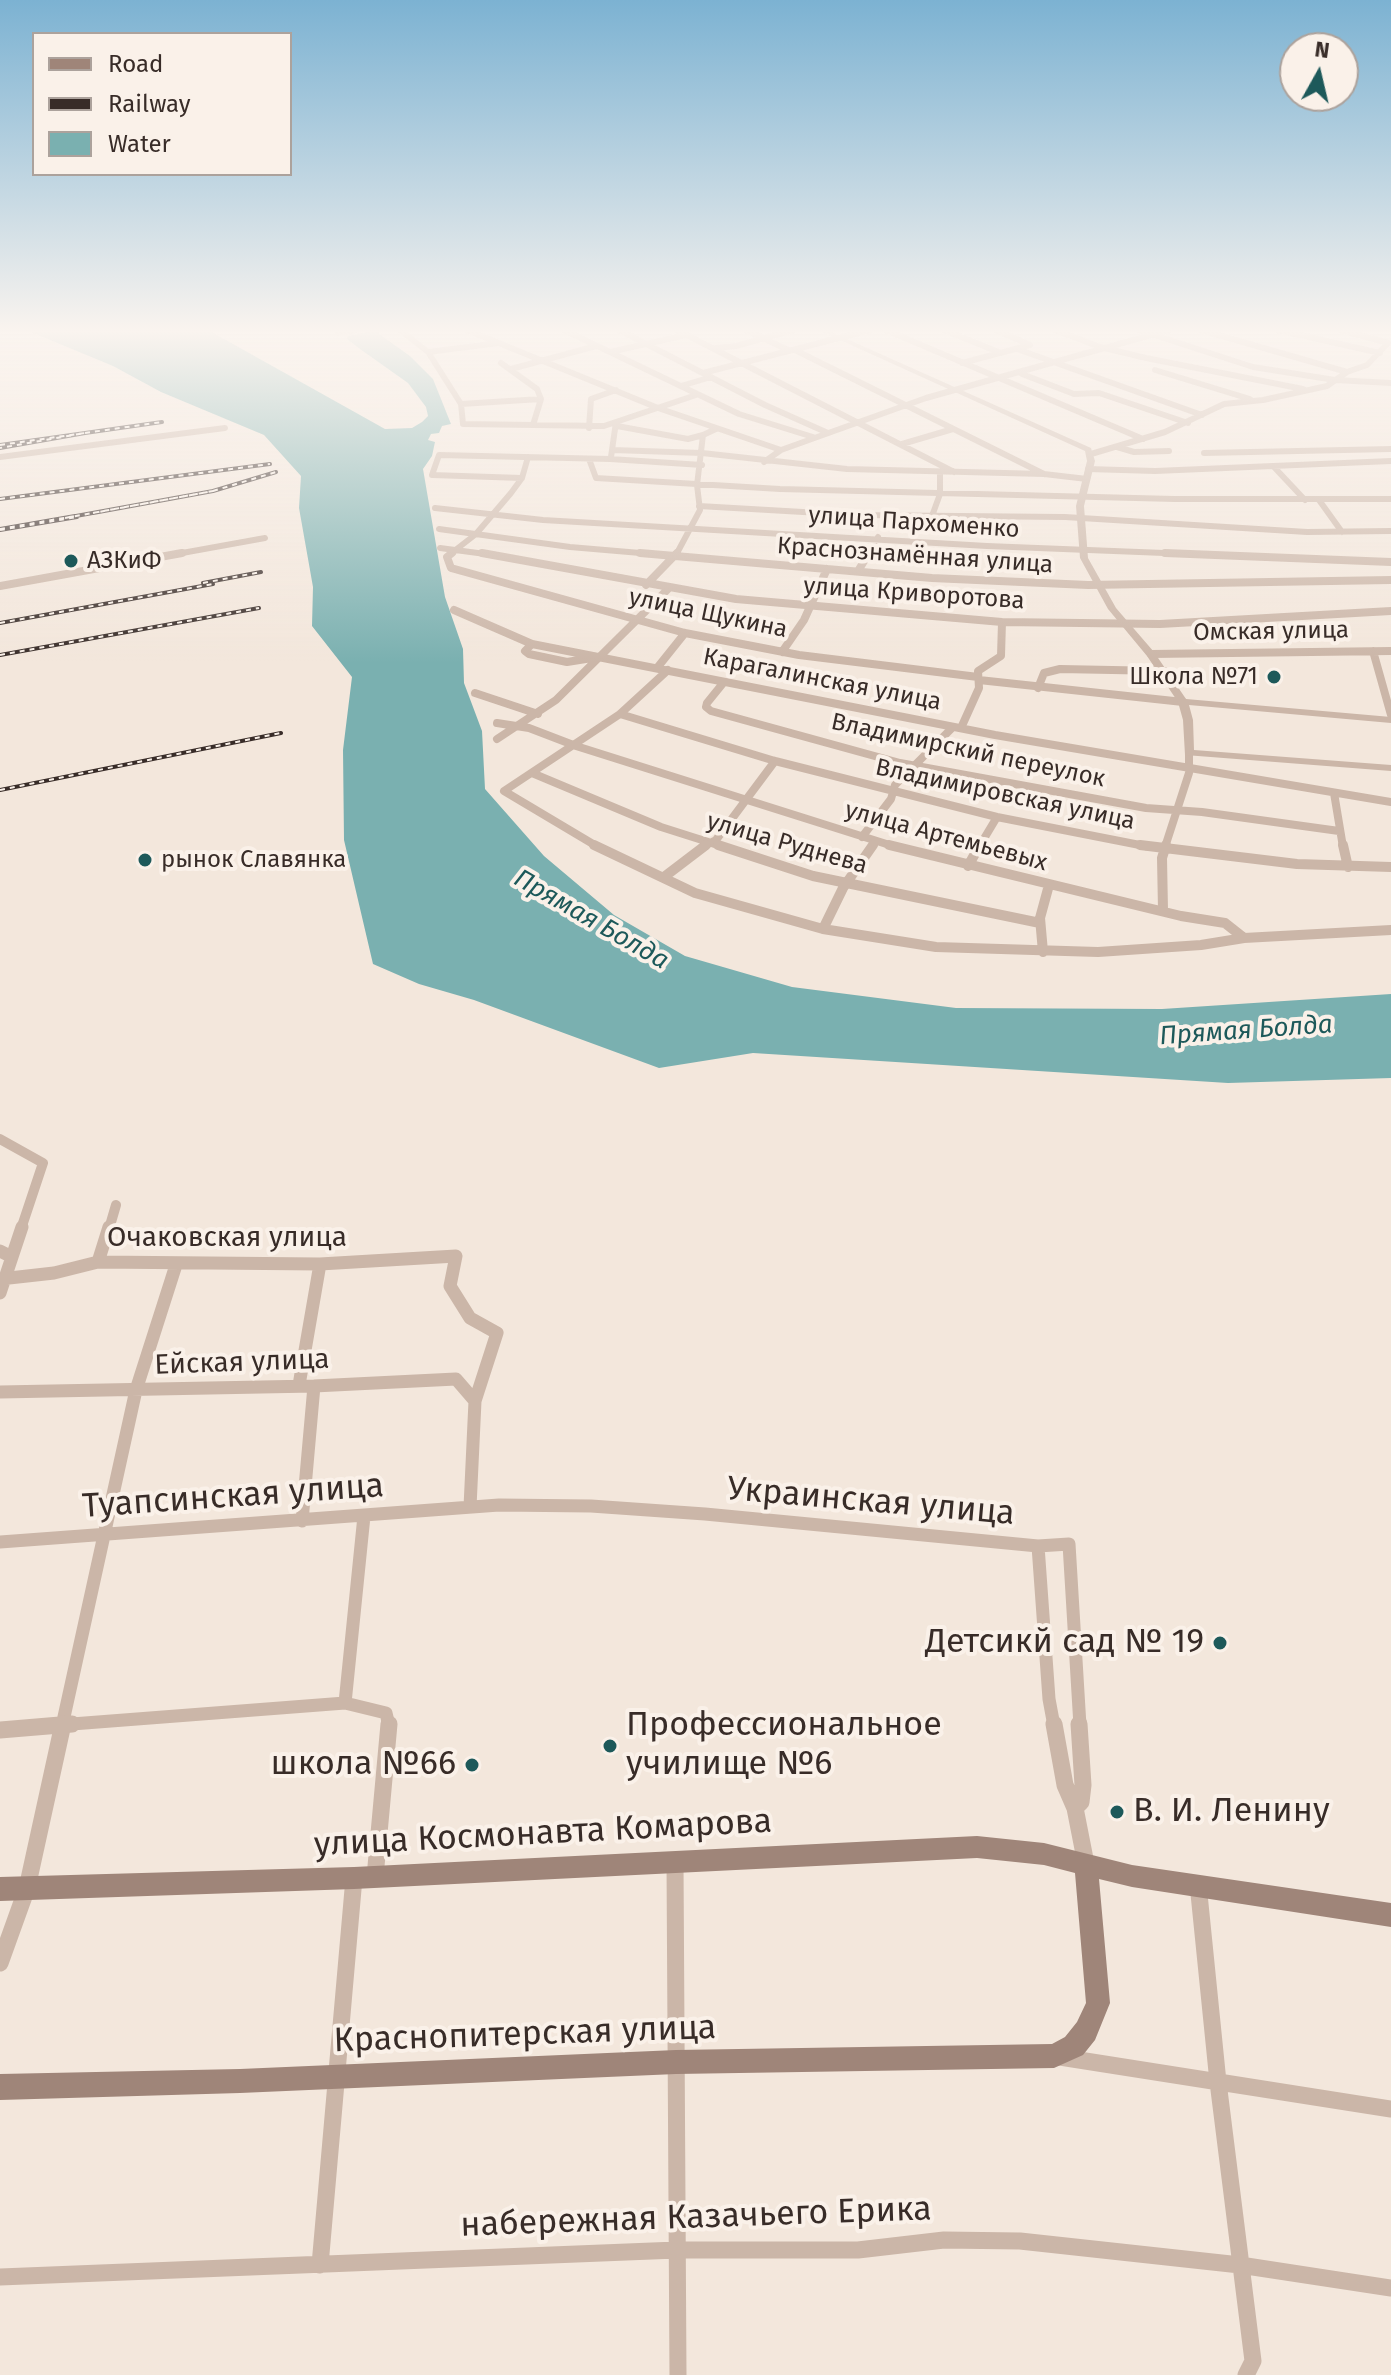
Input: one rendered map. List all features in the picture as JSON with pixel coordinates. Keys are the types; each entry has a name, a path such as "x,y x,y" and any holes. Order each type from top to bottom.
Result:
{"main road":[{"name":"улица Космонавта Комарова","path":"0,1889 365,1878 977,1847 1012,1848 1132,1876 1391,1915"},
{"path":"1054,2056 1074,2046 1086,2031 1098,2003 1086,1865"},
{"name":"Краснопитерская улица","path":"0,2087 676,2062 1054,2056"}],"street":[{"path":"0,457 125,441"},
{"path":"610,459 614,441"},
{"path":"646,585 675,557 700,510 697,485 702,465 703,441"},
{"path":"753,441 781,450"},
{"path":"764,462 781,450 806,441"},
{"path":"896,441 957,473"},
{"path":"902,444 913,441"},
{"path":"977,441 1044,474"},
{"path":"1073,441 1091,454"},
{"path":"1091,454 1137,441"},
{"path":"1116,447 1145,452 1169,451"},
{"path":"1204,453 1391,449"},
{"path":"613,450 702,453 764,462 940,473 1087,474 1391,461"},
{"path":"1248,450 1258,468"},
{"path":"1145,452 1155,471"},
{"path":"1091,454 1082,495 1082,551 1096,583 1124,624 1164,671 1183,702 1188,720 1188,768 1164,850 1163,910"},
{"path":"522,478 432,475 439,455 610,459 702,465"},
{"path":"460,549 493,515 522,478 528,457"},
{"path":"589,459 596,478 697,485 940,494 1391,499"},
{"path":"1274,467 1305,500"},
{"path":"917,540 940,494 940,473"},
{"path":"1319,500 1342,532"},
{"path":"699,506 929,516 1081,518 1342,532 1391,531"},
{"name":"улица Пархоменко","path":"435,508 493,515 1082,551 1391,562"},
{"name":"Краснознамённая улица","path":"439,529 675,557 932,578 1231,584 1272,580 1391,580"},
{"path":"858,571 878,537"},
{"path":"0,586 265,538"},
{"name":"улица Криворотова","path":"440,548 460,549 646,585 808,608 1002,622 1124,624 1391,611"},
{"name":"улица Щукина","path":"460,549 451,554 448,563 457,572 685,633 782,652 1038,688 1183,702 1391,714"},
{"path":"1354,562 1366,579"},
{"path":"782,652 827,569"},
{"path":"497,739 538,714 601,657 669,588"},
{"name":"Карагалинская улица","path":"454,610 532,644 957,727 1391,802"},
{"path":"862,837 891,799 895,785 971,710 983,666 997,662 1001,656 1002,622"},
{"path":"657,668 685,633"},
{"path":"1373,651 1391,714"},
{"name":"Омская улица","path":"1151,654 1391,651"},
{"path":"1038,688 1044,673 1060,669 1164,671"},
{"path":"668,670 620,714 504,791 570,832 695,893 823,929 936,947 1043,952 1157,949 1244,938 1391,930"},
{"name":"Владимирский переулок","path":"724,682 706,707 914,765 1146,808 1339,831"},
{"path":"475,693 538,714"},
{"name":"Владимировская улица","path":"620,714 775,761 997,817 1164,850 1348,867 1391,867"},
{"name":"улица Артемьевых","path":"497,723 519,725 745,801 876,841 968,866 1225,923 1244,938"},
{"path":"1189,753 1391,768"},
{"path":"664,877 716,840 775,761"},
{"name":"улица Руднева","path":"532,773 618,811 708,844 846,884 1040,923"},
{"path":"1334,793 1348,867"},
{"path":"968,866 997,817"},
{"path":"823,929 846,884 876,841"},
{"path":"1043,952 1040,923 1049,885"},
{"path":"0,1139 43,1163 2,1279 0,1293"},
{"path":"98,1262 116,1205"},
{"path":"0,1251 12,1257"},
{"name":"Очаковская улица","path":"2,1279 54,1273 98,1262 320,1264 456,1256 450,1286 470,1318 497,1333 475,1401"},
{"path":"299,1385 320,1264"},
{"path":"0,1963 27,1888 136,1390 176,1265"},
{"name":"Ейская улица","path":"0,1392 314,1386 456,1379 475,1401"},
{"path":"302,1521 314,1386"},
{"path":"470,1507 475,1401"},
{"name":"Украинская улица","path":"470,1507 530,1505 648,1510 1038,1546 1049,1699 1065,1785 1075,1808 1075,1821 1086,1865"},
{"name":"Туапсинская улица","path":"0,1542 470,1507"},
{"path":"345,1703 364,1516"},
{"path":"1038,1546 1069,1544 1083,1785 1081,1802 1075,1808"},
{"path":"0,1730 64,1722 345,1703 386,1713 389,1724 338,2076 320,2265"},
{"path":"675,1862 678,2375"},
{"path":"1198,1884 1218,2082 1253,2361 1246,2375"},
{"name":"Краснопитерская улица","path":"1054,2056 1391,2109"},
{"name":"набережная Казачьего Ерика","path":"0,2277 677,2250 858,2250 944,2240 1005,2241 1240,2265 1391,2288"}],"water":[{"name":"Прямая Болда","path":"269,441 435,442 432,456 423,469 445,597 463,649 464,683 482,731 485,789 544,856 614,915 685,956 792,987 956,1008 1162,1009 1391,994 1391,1078 1228,1083 753,1053 659,1068 474,1000 419,984 373,964 344,840 343,750 352,677 312,626 313,587 299,508 301,476"}],"railway":[{"path":"0,445 30,441"},
{"path":"0,448 41,441"},
{"path":"0,499 270,464"},
{"path":"213,491 276,472"},
{"path":"65,518 213,491"},
{"path":"93,513 213,491"},
{"path":"0,529 75,516"},
{"path":"0,530 77,517"},
{"path":"203,583 261,572"},
{"path":"0,623 213,584"},
{"path":"0,655 259,608"},
{"path":"0,790 281,733"}],"place":[{"name":"АЗКиФ","path":"71,561"},
{"name":"Школа №71","path":"1274,677"},
{"name":"рынок Славянка","path":"145,860"},
{"name":"Детсикй сад № 19","path":"1220,1643"},
{"name":"Профессиональное училище №6","path":"610,1746"},
{"name":"школа №66","path":"472,1765"},
{"name":"В. И. Ленину","path":"1117,1812"}]}
